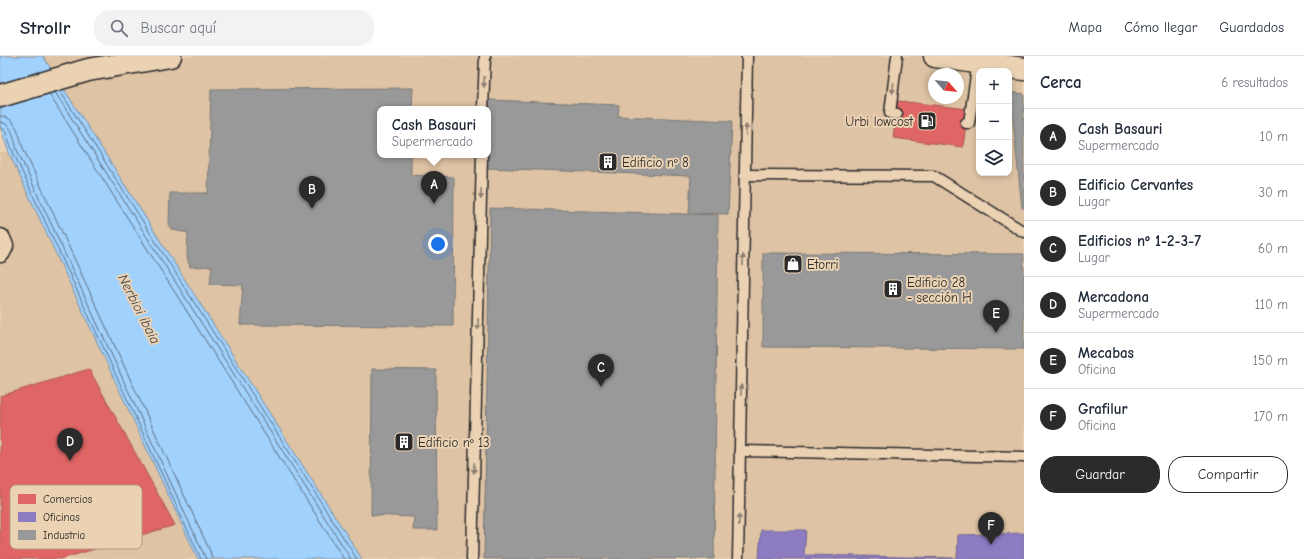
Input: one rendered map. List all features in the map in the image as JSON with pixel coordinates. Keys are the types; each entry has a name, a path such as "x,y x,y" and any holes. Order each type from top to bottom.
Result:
{"street":[{"path":"0,96 88,70 136,58 170,56"},
{"path":"935,56 1024,69"},
{"path":"0,239 3,246 0,252"}],"lane":[{"path":"483,106 485,56"},
{"path":"738,559 747,56"},
{"path":"897,56 890,113 897,114"},
{"path":"968,123 978,62"},
{"path":"472,559 482,158"},
{"path":"745,175 934,176 1024,232"},
{"path":"740,451 1024,457"}],"shaded area":[{"path":"43,56 1024,56 1024,559 362,559"},
{"path":"0,153 9,153 198,559 0,559"}],"water":[{"name":"Nerbioi ibaia","path":"0,56 43,56 362,559 198,559 9,153 0,126"}],"building: Comercios":[{"path":"898,101 968,109 963,147 893,138"},
{"path":"89,369 175,525 142,535 142,485 10,485 10,549 95,549 61,559 0,559 0,396"}],"building: Oficinas":[{"path":"761,530 806,530 804,555 957,558 958,535 1024,533 1024,559 759,559"}],"building: Industria":[{"path":"413,88 412,106 377,106 377,158 411,158 411,175 454,177 453,326 240,325 243,285 210,284 212,266 190,267 187,257 188,233 173,230 169,224 170,193 208,193 211,89"},
{"path":"1012,92 1024,94 1024,208 1022,208 1012,111"},
{"name":"Edificio nº 8","path":"489,100 619,105 618,116 732,121 728,214 689,213 691,176 486,168 486,158 491,158 491,106 489,106"},
{"path":"490,208 718,215 714,559 484,559"},
{"name":"Edificio 28 - sección H","path":"763,253 1024,254 1024,349 763,347"},
{"name":"Edificio nº 13","path":"372,369 436,370 437,530 413,530 414,517 371,515"}],"place":[{"name":"Urbi lowcost","path":"927,121"},
{"name":"Edificio nº 8","path":"608,162"},
{"name":"Cash Basauri","path":"434,204"},
{"name":"Edificio Cervantes","path":"312,209"},
{"name":"Etorri","path":"793,264"},
{"name":"Edificio 28 - sección H","path":"893,289"},
{"name":"Mecabas","path":"996,333"},
{"name":"Edificios nº 1-2-3-7","path":"601,387"},
{"name":"Edificio nº 13","path":"404,442"},
{"name":"Mercadona","path":"70,461"},
{"name":"Grafilur","path":"991,545"}]}
